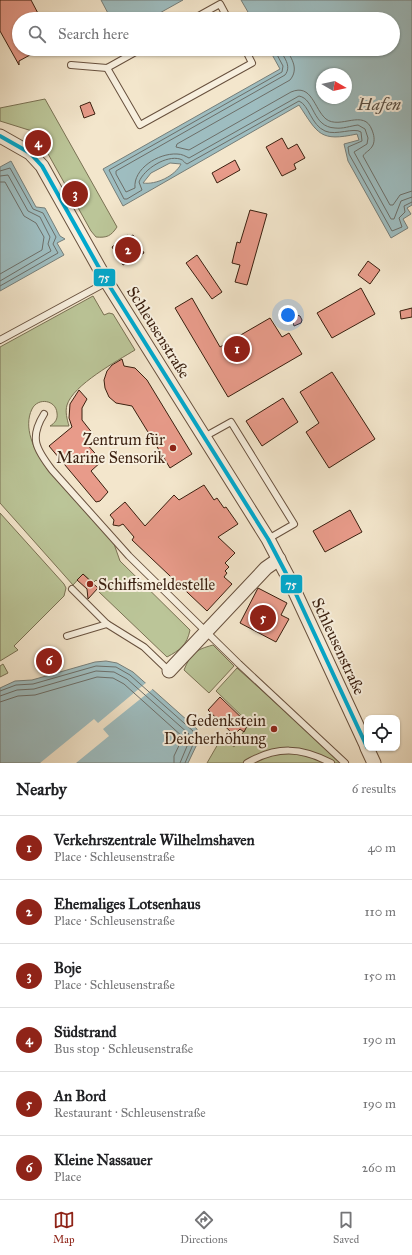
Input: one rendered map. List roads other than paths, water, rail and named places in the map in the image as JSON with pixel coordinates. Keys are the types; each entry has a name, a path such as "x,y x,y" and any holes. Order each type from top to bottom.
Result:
{"street":[{"name":"Schleusenstraße","path":"0,136 24,148 39,161 107,282 268,539 279,559 364,742"},
{"path":"169,671 266,568 279,559"},
{"name":"Schleusenstraße","path":"368,751 374,763"}],"lane":[{"path":"206,12 220,4 224,12"},
{"path":"71,65 107,68 128,56"},
{"path":"107,68 140,125 252,63 248,56"},
{"path":"0,340 107,282"},
{"path":"44,414 36,428 35,436 38,448 45,461 129,556 206,632 346,763"},
{"path":"204,437 231,422 294,524 268,539"},
{"path":"72,589 107,624 144,647 169,671"},
{"path":"67,636 107,624"},
{"path":"247,763 275,751 288,750 311,753 331,763"}],"water":[{"path":"101,0 183,0 162,12 107,12"},
{"name":"Hafen","path":"241,0 412,0 412,205 407,208 411,214 403,219 408,228 391,238 348,161 344,144 359,140 357,134 335,137 327,136 321,133 311,123 299,105 123,206 103,169 280,69 273,56 400,56 400,12 248,12","holes":["170,163 181,164 165,179 154,183 143,183 151,173"]},
{"path":"11,161 36,207 45,208 60,236 65,239 57,243 64,255 0,291 0,167"},
{"path":"106,661 117,663 133,672 197,729 199,740 188,763 0,763 0,688 15,681 32,680 95,662"}],"place":[{"name":"Südstrand","path":"38,143"},
{"name":"Boje","path":"75,194"},
{"name":"Ehemaliges Lotsenhaus","path":"128,250"},
{"name":"Verkehrszentrale Wilhelmshaven","path":"237,349"},
{"name":"Zentrum für Marine Sensorik","path":"173,448"},
{"name":"Schiffsmeldestelle","path":"90,584"},
{"name":"An Bord","path":"263,618"},
{"name":"Kleine Nassauer","path":"49,661"},
{"name":"Gedenkstein Deicherhöhung","path":"274,729"}]}
